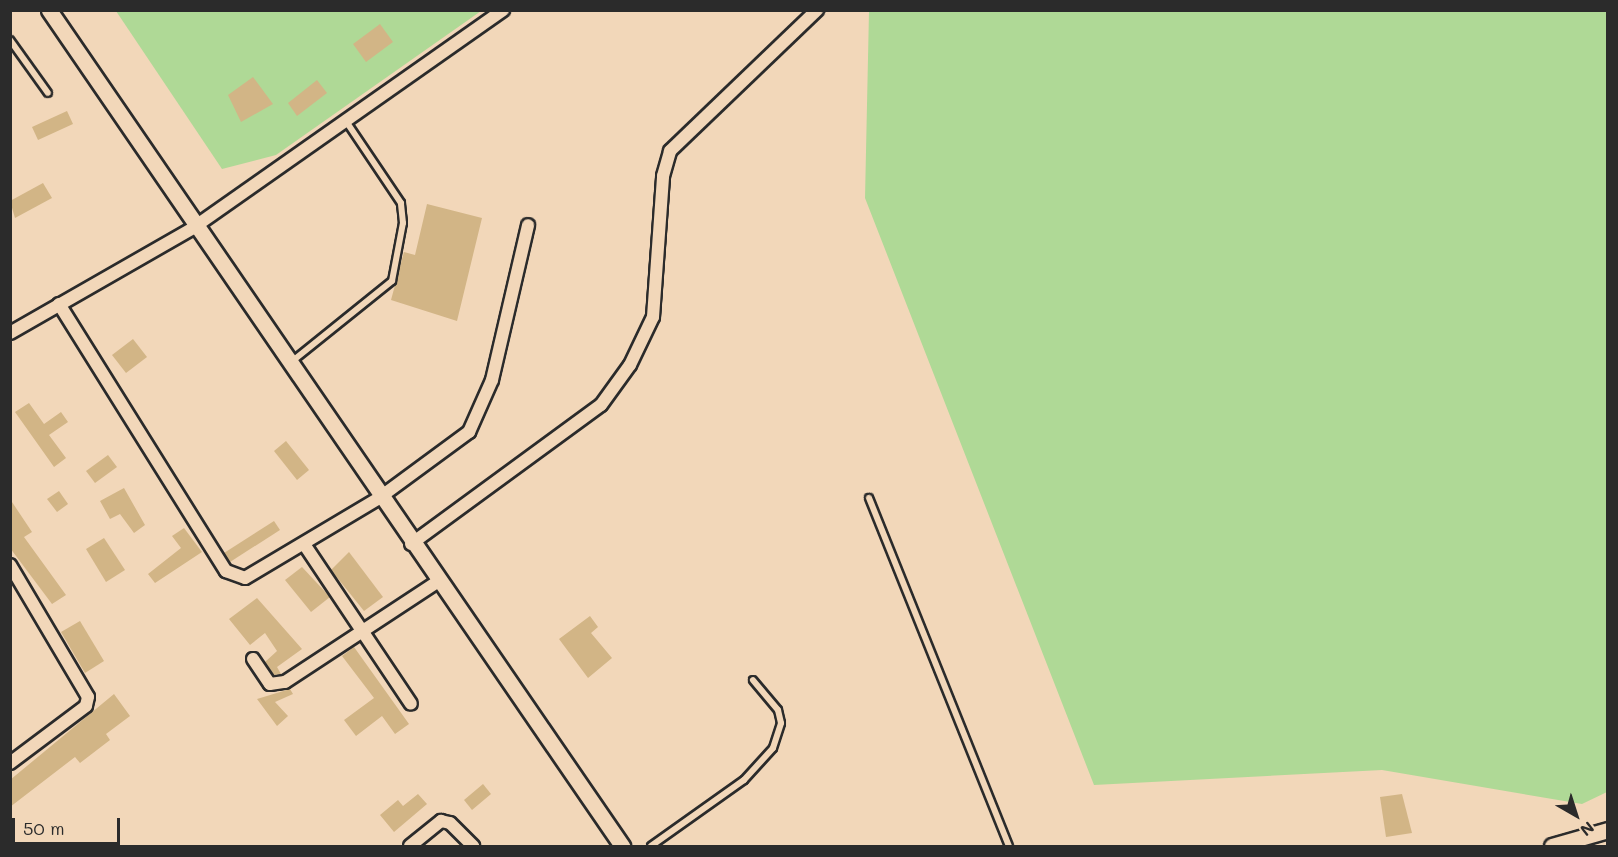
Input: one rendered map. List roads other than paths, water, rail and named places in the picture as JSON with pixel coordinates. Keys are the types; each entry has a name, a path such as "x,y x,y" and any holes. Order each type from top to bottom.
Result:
{"street":[{"path":"49,10 193,228 622,846"},
{"path":"10,333 193,228 503,10"},
{"path":"411,544 601,405 630,365 653,317 663,176 670,150 818,10"},
{"path":"59,304 226,571 245,579 379,498 469,432 481,415 528,225"},
{"path":"304,544 411,704"},
{"path":"10,565 88,697 86,706 10,763"},
{"path":"253,659 264,678 277,684 364,633 437,582"},
{"path":"410,846 441,821 450,823 473,846"},
{"path":"1552,846 1608,830"}],"lane":[{"path":"10,40 48,93"},
{"path":"287,365 392,281 404,223 401,203 346,121"},
{"path":"869,498 1009,846"},
{"path":"651,846 744,780 773,748 781,723 778,710 753,680"}]}
